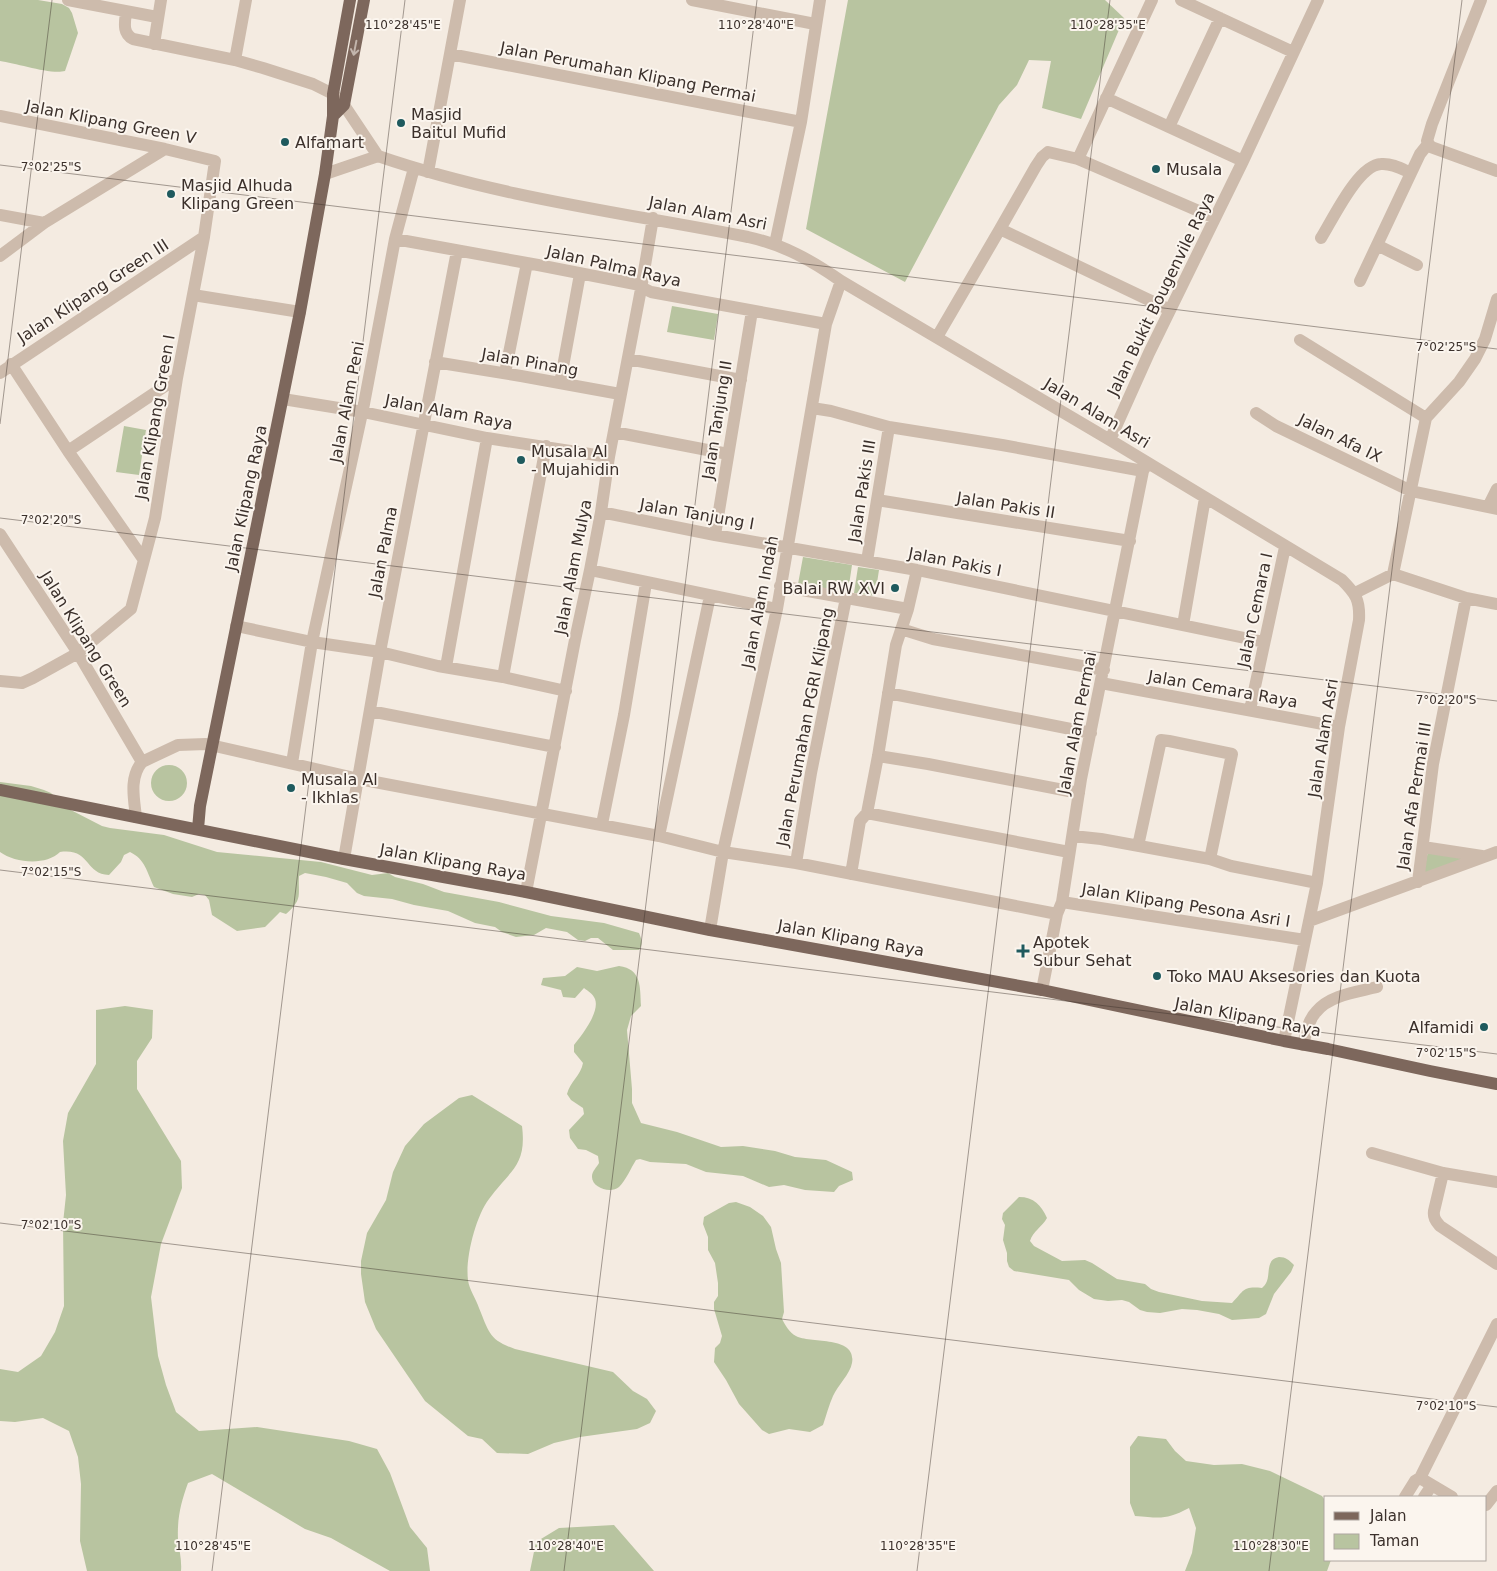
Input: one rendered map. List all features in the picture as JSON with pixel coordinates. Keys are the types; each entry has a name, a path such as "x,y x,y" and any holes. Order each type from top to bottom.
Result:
{"main road":[{"name":"Jalan Klipang Raya","path":"198,829 200,806 300,312 325,174 333,116 333,94 350,0"},
{"path":"333,116 344,105 364,0"},
{"name":"Jalan Klipang Raya","path":"0,790 344,859 526,892 710,930 1042,990 1497,1084"}],"street":[{"path":"68,0 157,17"},
{"path":"154,44 161,0"},
{"path":"235,60 246,0"},
{"path":"428,172 460,0"},
{"path":"692,0 815,24"},
{"path":"775,244 801,122 820,0"},
{"path":"1078,159 1152,0"},
{"path":"1181,0 1293,52"},
{"name":"Jalan Bukit Bougenvile Raya","path":"1110,440 1318,0"},
{"path":"1360,281 1420,154 1428,143 1432,124 1481,0"},
{"path":"126,12 125,30 128,36 154,44 235,60 304,81 333,94 344,105 378,156 325,174"},
{"path":"1169,127 1220,18"},
{"name":"Jalan Perumahan Klipang Permai","path":"450,54 801,122"},
{"path":"1106,98 1243,161"},
{"name":"Jalan Klipang Green V","path":"0,116 165,149 215,161"},
{"path":"1428,143 1440,151 1497,171"},
{"path":"0,256 44,223 165,149"},
{"path":"937,337 1042,157 1048,152 1078,159 1215,218"},
{"name":"Jalan Alam Asri","path":"378,156 428,172 513,193 652,218 775,244 808,259 841,281 1110,440 1145,467 1206,498 1342,580 1354,593 1360,606 1359,620 1339,726 1317,883 1284,1041"},
{"name":"Jalan Klipang Green I","path":"0,681 27,682 78,653 131,609 155,518 177,378 204,237 215,161"},
{"path":"1322,238 1357,180 1368,169 1375,165 1390,164 1411,173"},
{"name":"Jalan Alam Peni","path":"292,763 312,642 363,412 395,239 414,168"},
{"path":"0,215 44,223"},
{"name":"Jalan Alam Mulya","path":"526,892 601,512 608,457 641,289 652,218"},
{"path":"1000,229 1170,310"},
{"name":"Jalan Klipang Green III","path":"0,373 204,237"},
{"name":"Jalan Palma Raya","path":"395,239 634,284 641,289 826,324"},
{"path":"1377,245 1417,265"},
{"name":"Jalan Palma","path":"344,859 380,652 457,251"},
{"path":"505,373 527,263"},
{"path":"560,383 580,274"},
{"name":"Jalan Alam Indah","path":"710,930 723,852 777,609 826,324 841,281"},
{"path":"193,295 300,312"},
{"path":"1393,574 1426,418 1459,382 1475,359 1485,340 1497,299"},
{"name":"Jalan Tanjung II","path":"715,534 752,311"},
{"path":"1300,340 1426,418"},
{"path":"628,359 741,380"},
{"name":"Jalan Pinang","path":"435,362 620,394"},
{"path":"11,364 144,560"},
{"path":"68,450 177,378"},
{"name":"Jalan Alam Raya","path":"283,399 363,412 488,438 608,457"},
{"path":"812,408 831,411 889,427 1145,467"},
{"name":"Jalan Afa IX","path":"1256,413 1276,426 1412,491 1493,508"},
{"name":"Jalan Pakis III","path":"867,561 889,427"},
{"path":"614,432 728,454"},
{"path":"446,667 488,438"},
{"path":"503,677 546,446"},
{"name":"Jalan Alam Permai","path":"1042,990 1057,914 1062,902 1079,793 1145,467"},
{"path":"1493,508 1497,489"},
{"path":"1183,625 1206,498"},
{"name":"Jalan Pakis II","path":"877,500 1130,541"},
{"name":"Jalan Tanjung I","path":"601,512 787,546"},
{"name":"Jalan Klipang Green","path":"0,534 78,653 142,762"},
{"name":"Jalan Pakis I","path":"787,546 917,570 1264,642"},
{"name":"Jalan Cemara I","path":"1250,710 1285,547"},
{"path":"590,570 777,609"},
{"path":"851,874 860,821 867,813 896,645 908,609 917,570"},
{"path":"1354,593 1393,574 1466,598 1497,604"},
{"path":"602,824 624,715 646,582"},
{"path":"780,586 908,609"},
{"path":"659,836 710,596"},
{"name":"Jalan Perumahan PGRI Klipang","path":"796,863 811,773 846,598"},
{"name":"Jalan Afa Permai III","path":"1418,882 1433,764 1466,598"},
{"path":"236,626 312,642 380,652 566,691"},
{"path":"901,628 933,639 1104,670"},
{"name":"Jalan Cemara Raya","path":"1101,683 1339,726"},
{"path":"888,694 1091,733"},
{"path":"370,711 555,747"},
{"path":"1138,846 1161,740 1169,741 1232,754 1210,860"},
{"path":"136,817 133,792 134,775 142,762 178,745 206,744 212,746"},
{"name":"Jalan Perumahan PGRI Klipang","path":"212,746 358,779 602,824 723,852 796,863 1057,914"},
{"path":"878,756 1079,793"},
{"path":"867,813 1069,852"},
{"path":"1073,836 1138,846 1317,883"},
{"path":"1423,847 1491,854"},
{"path":"1309,921 1491,854"},
{"name":"Jalan Klipang Pesona Asri I","path":"1062,902 1305,940"},
{"path":"1303,1045 1311,1020 1321,1007 1345,995 1377,988"},
{"path":"1372,1152 1443,1173 1497,1182"},
{"path":"1443,1173 1433,1216 1440,1226 1497,1264"},
{"path":"1405,1496 1414,1481 1420,1478 1497,1324"},
{"path":"1420,1478 1450,1496"},
{"path":"1425,1496 1432,1485"},
{"path":"1487,1504 1497,1491"}],"green space":[{"path":"0,0 38,0 62,4 69,8 78,33 65,71 42,70 0,61"},
{"path":"848,0 1105,0 1124,18 1081,119 1042,108 1051,61 1029,60 1017,85 999,105 905,282 806,229"},
{"path":"672,306 718,314 714,340 667,332"},
{"path":"124,426 146,430 139,475 116,472"},
{"path":"803,557 852,565 848,592 798,584"},
{"path":"858,567 879,570 875,596 854,593"},
{"path":"169,765 176,766 182,770 186,776 186,790 182,796 176,800 169,801 162,800 156,796 152,790 151,783 152,776 156,770 162,766"},
{"path":"0,782 31,786 51,793 67,808 102,826 164,835 217,852 321,862 372,875 388,873 395,877 423,884 444,892 499,902 551,916 604,923 639,933 641,946 639,950 613,950 598,938 591,938 585,941 578,940 567,932 546,928 534,935 516,937 502,932 495,927 475,923 448,911 392,899 364,896 357,893 347,883 305,873 299,876 297,901 286,914 280,912 265,927 237,931 212,915 209,900 205,895 199,894 192,897 173,894 154,887 142,862 130,852 124,855 121,862 109,875 101,874 83,857 70,852 60,852 39,861 22,861 6,856 0,852"},
{"path":"1428,851 1471,858 1423,876"},
{"path":"619,966 632,971 636,975 640,986 641,1006 631,1016 627,1030 632,1103 641,1123 677,1132 721,1147 743,1146 775,1151 795,1157 826,1160 852,1172 853,1180 839,1186 834,1192 805,1190 784,1185 769,1187 743,1176 706,1172 686,1164 650,1162 640,1159 636,1160 624,1181 616,1189 607,1190 598,1187 593,1180 592,1174 599,1163 598,1156 586,1150 578,1149 570,1138 569,1130 584,1114 583,1108 571,1100 567,1094 583,1063 574,1052 574,1045 593,1017 596,1004 595,999 584,988 575,998 563,997 561,990 541,985 543,978 565,976 577,967 597,971"},
{"path":"125,1006 153,1010 152,1038 137,1061 137,1089 181,1161 182,1188 161,1244 151,1297 158,1356 176,1412 199,1431 257,1427 349,1441 377,1449 390,1473 410,1527 427,1548 430,1571 390,1571 331,1538 305,1529 212,1474 188,1483 178,1524 181,1571 87,1571 80,1541 81,1484 78,1457 69,1431 43,1418 15,1422 0,1421 0,1369 18,1372 41,1356 55,1332 64,1306 63,1223 66,1195 63,1141 68,1113 96,1064 96,1010"},
{"path":"472,1095 522,1126 523,1139 522,1150 515,1167 484,1206 470,1249 468,1260 469,1283 488,1329 495,1338 506,1346 613,1372 633,1391 647,1399 656,1411 650,1423 637,1429 580,1437 554,1443 528,1454 497,1453 482,1439 468,1436 425,1401 376,1329 365,1302 361,1274 361,1261 367,1233 386,1200 393,1172 405,1146 424,1124 459,1098"},
{"path":"1019,1197 1033,1200 1042,1209 1047,1218 1031,1238 1030,1241 1034,1246 1062,1261 1085,1260 1117,1279 1145,1284 1159,1292 1202,1301 1232,1303 1244,1290 1262,1288 1267,1281 1270,1263 1275,1258 1286,1258 1294,1265 1291,1272 1274,1294 1266,1314 1259,1318 1232,1320 1219,1314 1182,1309 1160,1313 1147,1312 1122,1300 1094,1299 1079,1290 1069,1280 1014,1271 1009,1267 1003,1240 1005,1225 1002,1219 1003,1213"},
{"path":"736,1202 750,1207 763,1216 771,1227 781,1263 784,1312 782,1319 788,1329 796,1336 840,1344 852,1354 851,1367 833,1396 823,1425 810,1432 789,1429 769,1434 762,1430 739,1404 714,1362 715,1348 720,1343 722,1336 714,1309 714,1302 718,1296 718,1283 715,1263 708,1250 708,1237 703,1224 704,1217 729,1203"},
{"path":"1138,1436 1166,1439 1186,1461 1214,1465 1242,1464 1270,1471 1322,1496 1324,1499 1324,1561 1331,1561 1327,1571 1185,1571 1192,1553 1196,1528 1189,1508 1175,1515 1163,1517 1135,1516 1130,1503 1130,1447"},
{"path":"614,1525 654,1571 530,1571 536,1542 559,1528"}],"place":[{"name":"Masjid Baitul Mufid","path":"401,123"},
{"name":"Alfamart","path":"285,142"},
{"name":"Musala","path":"1156,169"},
{"name":"Masjid Alhuda Klipang Green","path":"171,194"},
{"name":"Musala Al - Mujahidin","path":"521,460"},
{"name":"Balai RW XVI","path":"895,588"},
{"name":"Musala Al - Ikhlas","path":"291,788"},
{"name":"Apotek Subur Sehat","path":"1023,951"},
{"name":"Toko MAU Aksesories dan Kuota","path":"1157,976"},
{"name":"Alfamidi","path":"1484,1027"}]}
